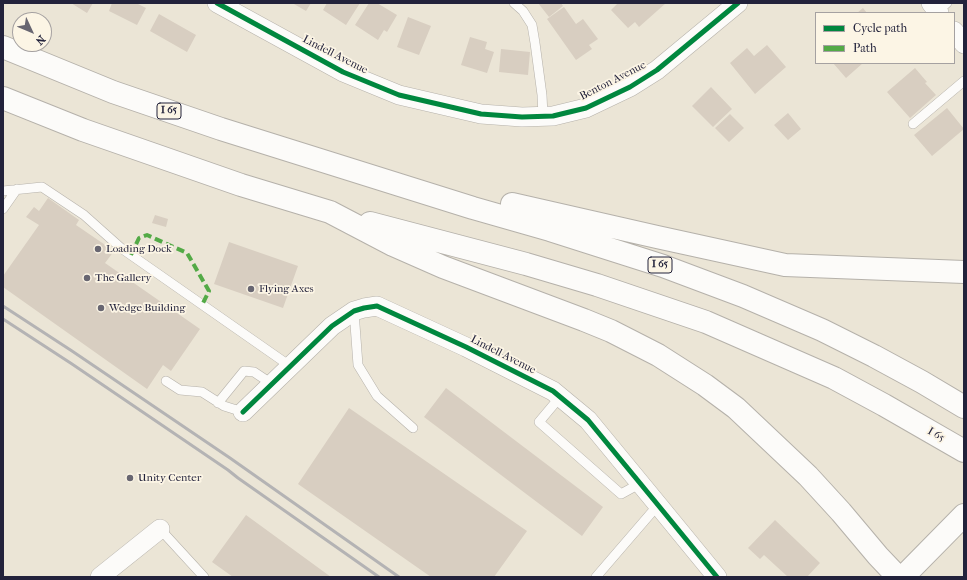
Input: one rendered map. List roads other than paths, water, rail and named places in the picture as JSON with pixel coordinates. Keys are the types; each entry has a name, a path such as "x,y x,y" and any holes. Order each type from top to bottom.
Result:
{"main road":[{"name":"I 65","path":"3,47 86,81 220,129 648,261 743,296 822,330 874,356 964,407"},
{"name":"I 65","path":"3,98 82,130 241,185 330,212 526,264 598,285 706,322 834,378 961,449"},
{"path":"338,165 649,236 785,265 964,272"},
{"path":"330,212 393,245 443,267 550,306 611,331 658,355 683,370 706,385 736,408 808,476 898,577"},
{"path":"903,577 964,515"}],"street":[{"name":"Lindell Avenue","path":"217,3 343,72 399,95 481,114 522,117"},
{"name":"Benton Avenue","path":"522,117 552,116 586,108 630,87 657,70 727,6"},
{"path":"955,32 964,44"},
{"name":"Lindell Avenue","path":"243,412 332,326 354,312 364,308 377,306 466,347 552,392 588,420 641,483 716,577"},
{"path":"100,577 160,529"}],"lane":[{"path":"514,3 523,10 532,25 542,95 543,116"},
{"path":"913,124 964,81"},
{"path":"3,191 42,187 84,215 121,248 290,366"},
{"path":"3,209 17,189"},
{"path":"354,312 358,365 377,396 413,428"},
{"path":"218,403 244,371 254,372 272,384"},
{"path":"166,381 180,390 202,392 224,406 243,412"},
{"path":"560,398 539,422 621,494 641,483"},
{"path":"596,577 658,505"},
{"path":"160,529 204,577"}],"railway":[{"path":"3,306 230,458 399,577"},
{"path":"3,319 228,470 379,577"}],"place":[{"name":"Loading Dock","path":"98,249"},
{"name":"The Gallery","path":"87,278"},
{"name":"Flying Axes","path":"251,289"},
{"name":"Wedge Building","path":"101,308"},
{"name":"Unity Center","path":"130,478"}]}
